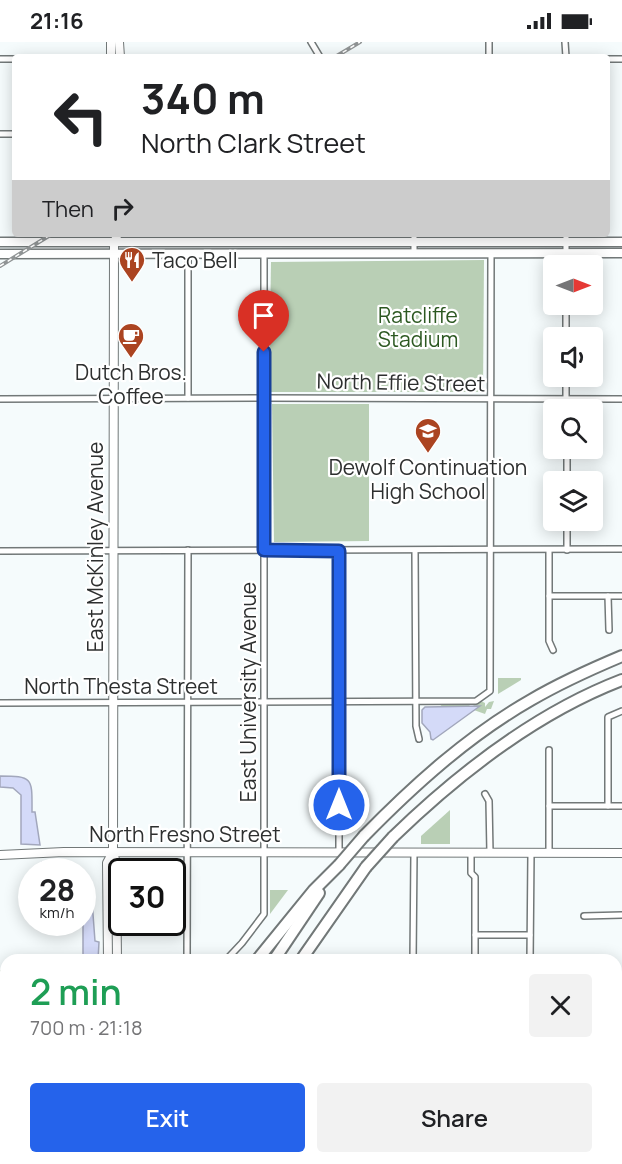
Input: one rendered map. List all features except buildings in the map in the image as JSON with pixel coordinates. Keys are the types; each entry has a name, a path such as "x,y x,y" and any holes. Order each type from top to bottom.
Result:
{"highway":[{"path":"278,954 339,866 364,836 408,792 479,734 552,688 622,656"},
{"path":"305,954 366,867 393,837 430,803 486,758 546,718 579,699 622,680"},
{"path":"262,954 314,890 339,866"},
{"path":"309,954 338,906"}],"main road":[{"path":"0,242 114,237 249,242"},
{"name":"East McKinley Avenue","path":"114,237 113,852 116,863 117,954"},
{"path":"205,253 259,247 263,238"},
{"path":"188,253 194,248 216,247 263,238 304,242 414,238 491,238 529,242 566,238 622,242"},
{"path":"436,253 485,248 491,238"},
{"path":"264,253 272,248 291,248 304,242"},
{"path":"491,253 493,249 523,247 529,242"},
{"path":"0,254 622,253"},
{"name":"East McKinley Avenue","path":"108,954 107,863 113,852"},
{"name":"North Fresno Street","path":"0,855 113,852 622,853"}],"street":[{"path":"414,238 414,253"},
{"path":"566,238 566,253"},
{"path":"188,253 188,398"},
{"name":"East University Avenue","path":"231,954 264,914 264,253"},
{"path":"491,253 491,550"},
{"name":"North Effie Street","path":"0,399 543,400"},
{"name":"North Effie Street","path":"603,399 622,399"},
{"path":"567,531 567,550"},
{"path":"0,551 622,549"},
{"path":"187,954 188,550"},
{"name":"North Thesta Street","path":"0,703 476,701 490,691 491,550"},
{"path":"549,550 549,641 553,650"},
{"path":"339,551 339,853"},
{"path":"415,551 415,702 419,738"},
{"path":"549,596 622,596"},
{"path":"608,596 609,630"},
{"path":"608,806 608,717 622,711"},
{"path":"549,750 549,852"},
{"path":"485,794 489,801 490,853"},
{"path":"549,806 622,806"},
{"path":"413,954 414,853"},
{"path":"471,853 471,873 475,877 476,954"},
{"path":"530,954 531,853"},
{"path":"584,916 622,915"},
{"path":"475,935 530,935"}],"green space":[{"name":"Ratcliffe Stadium","path":"484,260 483,392 269,392 271,262"},
{"path":"272,404 369,404 369,541 274,542"},
{"path":"498,678 521,678 521,680 498,694"},
{"path":"481,701 485,703 485,707 489,702 494,701 491,709 487,709 485,714 471,709 439,707 443,704 467,703 471,707"},
{"path":"450,810 450,844 421,844 421,836"},
{"path":"270,890 288,890 270,914"}],"water":[{"path":"480,706 433,740 430,732 422,723 422,710 425,707"},
{"path":"0,776 19,777 29,782 32,792 32,812 35,812 40,845 21,844 21,795 13,788 0,787"},
{"path":"83,936 95,936 95,941 99,942 98,954 83,954"}],"railway":[{"path":"340,54 360,42"},
{"path":"0,266 47,237"}],"place":[{"name":"Taco Bell","path":"132,283"},
{"name":"Dutch Bros. Coffee","path":"131,359"},
{"name":"Dewolf Continuation High School","path":"428,454"}],"route":[{"path":"264,352 264,550 339,551 339,805"}]}
